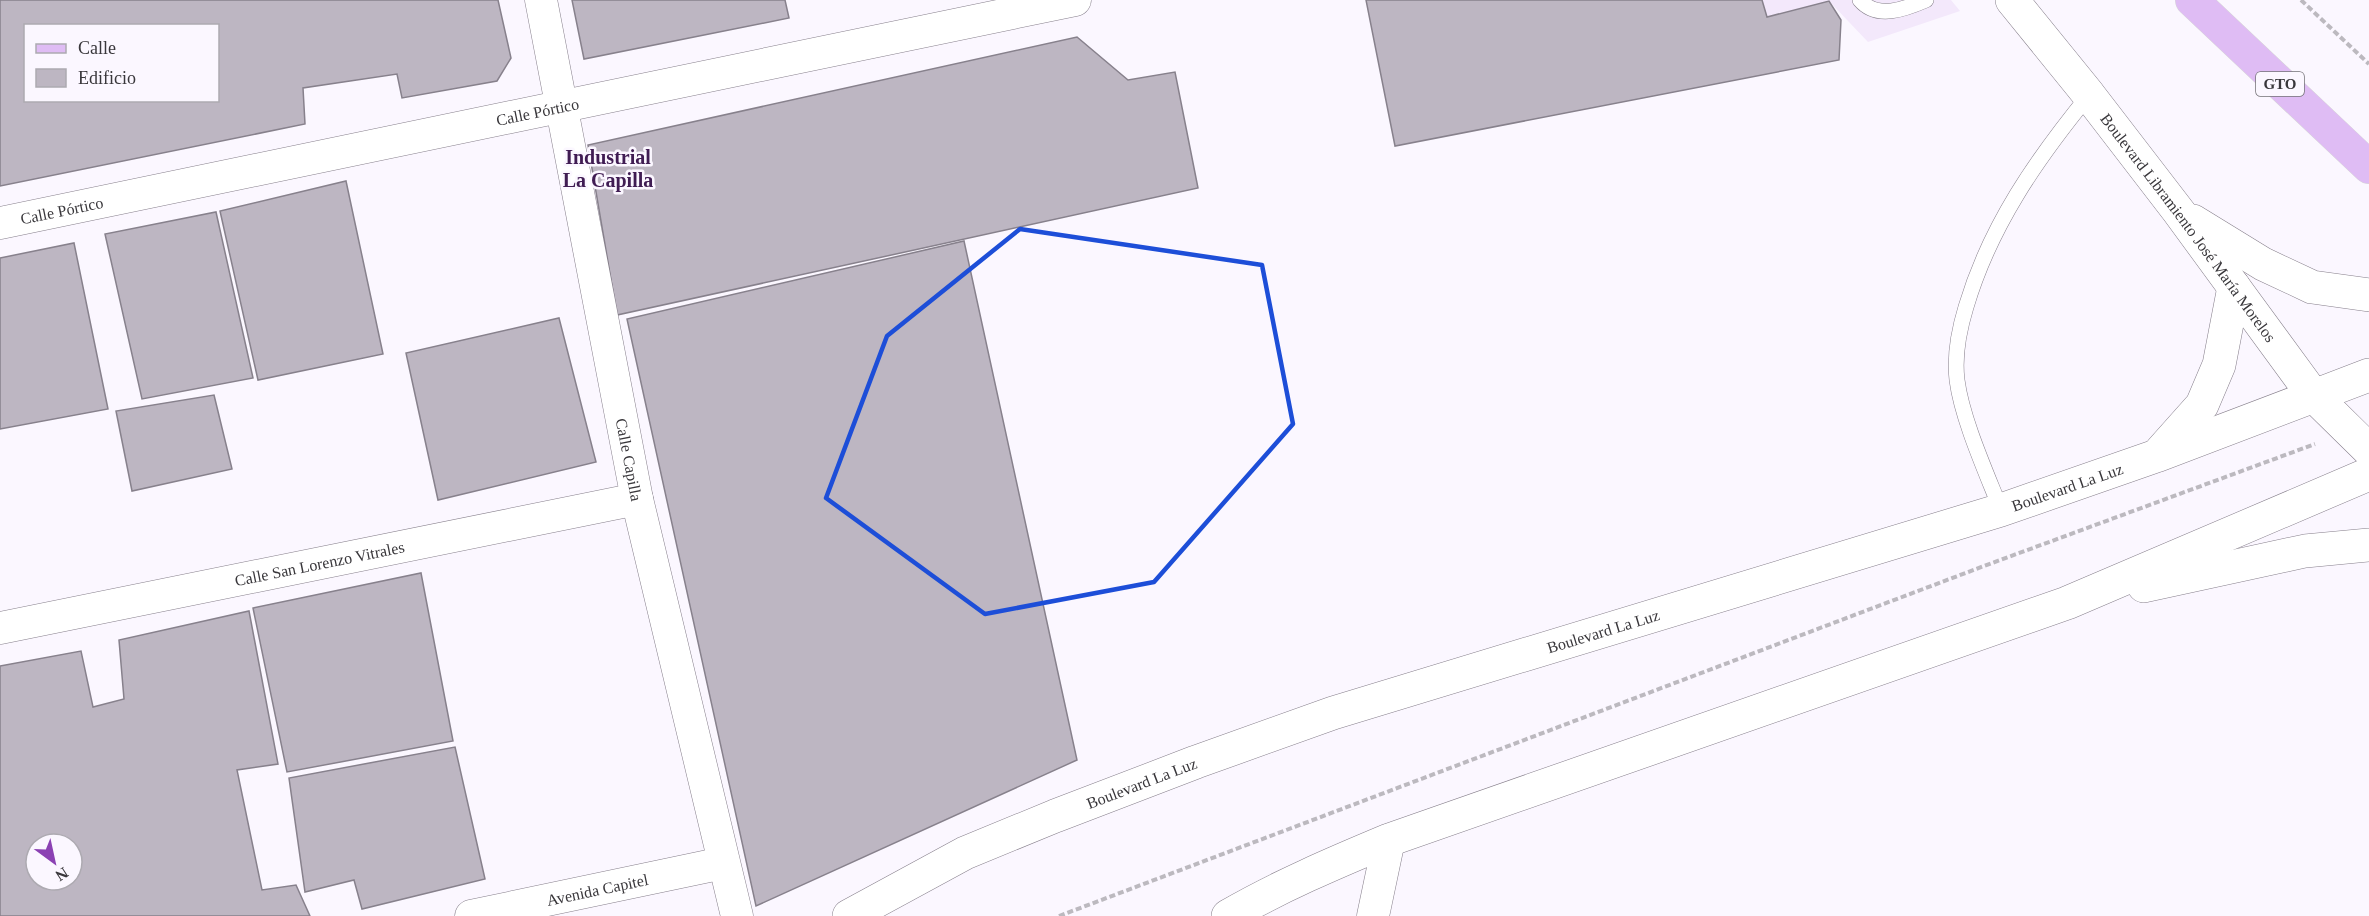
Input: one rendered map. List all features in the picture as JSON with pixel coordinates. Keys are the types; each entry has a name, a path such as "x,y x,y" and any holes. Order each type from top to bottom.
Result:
{"main road":[{"name":"Boulevard Libramiento José María Morelos","path":"2012,0 2179,212 2313,395 2359,441"},
{"name":"GTO","path":"2192,0 2369,167"},
{"path":"2179,212 2263,264 2312,287 2369,295"},
{"path":"2156,456 2202,405 2219,365 2234,287"},
{"name":"Boulevard La Luz","path":"849,916 965,853 1054,816 1227,750 1333,713 2001,510 2156,456 2369,375"},
{"path":"1228,916 1320,869 1389,840 2067,603 2369,474"},
{"path":"2067,603 2305,551 2369,545"}],"street":[{"name":"Calle Capilla","path":"541,0 637,499 737,916"},
{"name":"Calle Pórtico","path":"0,223 1075,0"},
{"name":"Calle San Lorenzo Vitrales","path":"0,628 637,499"},
{"path":"1373,916 1389,840"},
{"name":"Avenida Capitel","path":"471,916 723,863"}],"lane":[{"path":"1860,0 1866,7 1880,12 1900,10 1926,0"},
{"path":"2001,510 1969,426 1957,380 1958,335 1977,270 2019,188 2050,143 2089,95"}],"path":[{"path":"2301,0 2369,64"},
{"path":"1059,916 1995,562 2359,441"}],"highlighted area":[{"path":"1020,229 1262,265 1293,424 1154,582 985,614 826,498 887,336"}],"shaded area":[{"path":"1762,0 1951,0 1960,11 1868,42 1829,1 1767,17"}],"building":[{"path":"0,0 498,0 511,58 497,81 402,98 397,74 303,88 305,124 0,186"},
{"path":"572,0 785,0 789,18 584,59"},
{"path":"1366,0 1762,0 1767,17 1829,1 1841,20 1839,60 1395,146"},
{"path":"1077,37 1128,80 1175,72 1198,188 617,315 588,145"},
{"path":"346,181 383,354 258,380 220,211"},
{"path":"216,212 253,378 142,399 105,234"},
{"path":"964,241 1077,760 756,906 627,319"},
{"path":"74,243 108,409 0,429 0,258"},
{"path":"559,318 596,462 438,500 406,353"},
{"path":"214,395 232,469 132,491 116,411"},
{"path":"421,573 453,741 287,772 253,608"},
{"path":"249,611 278,764 237,770 262,890 296,885 310,916 0,916 0,666 81,651 93,707 124,699 119,640"},
{"path":"455,747 485,879 362,909 354,880 305,892 289,778"}],"district":[{"name":"Industrial La Capilla","path":"608,168"}]}
